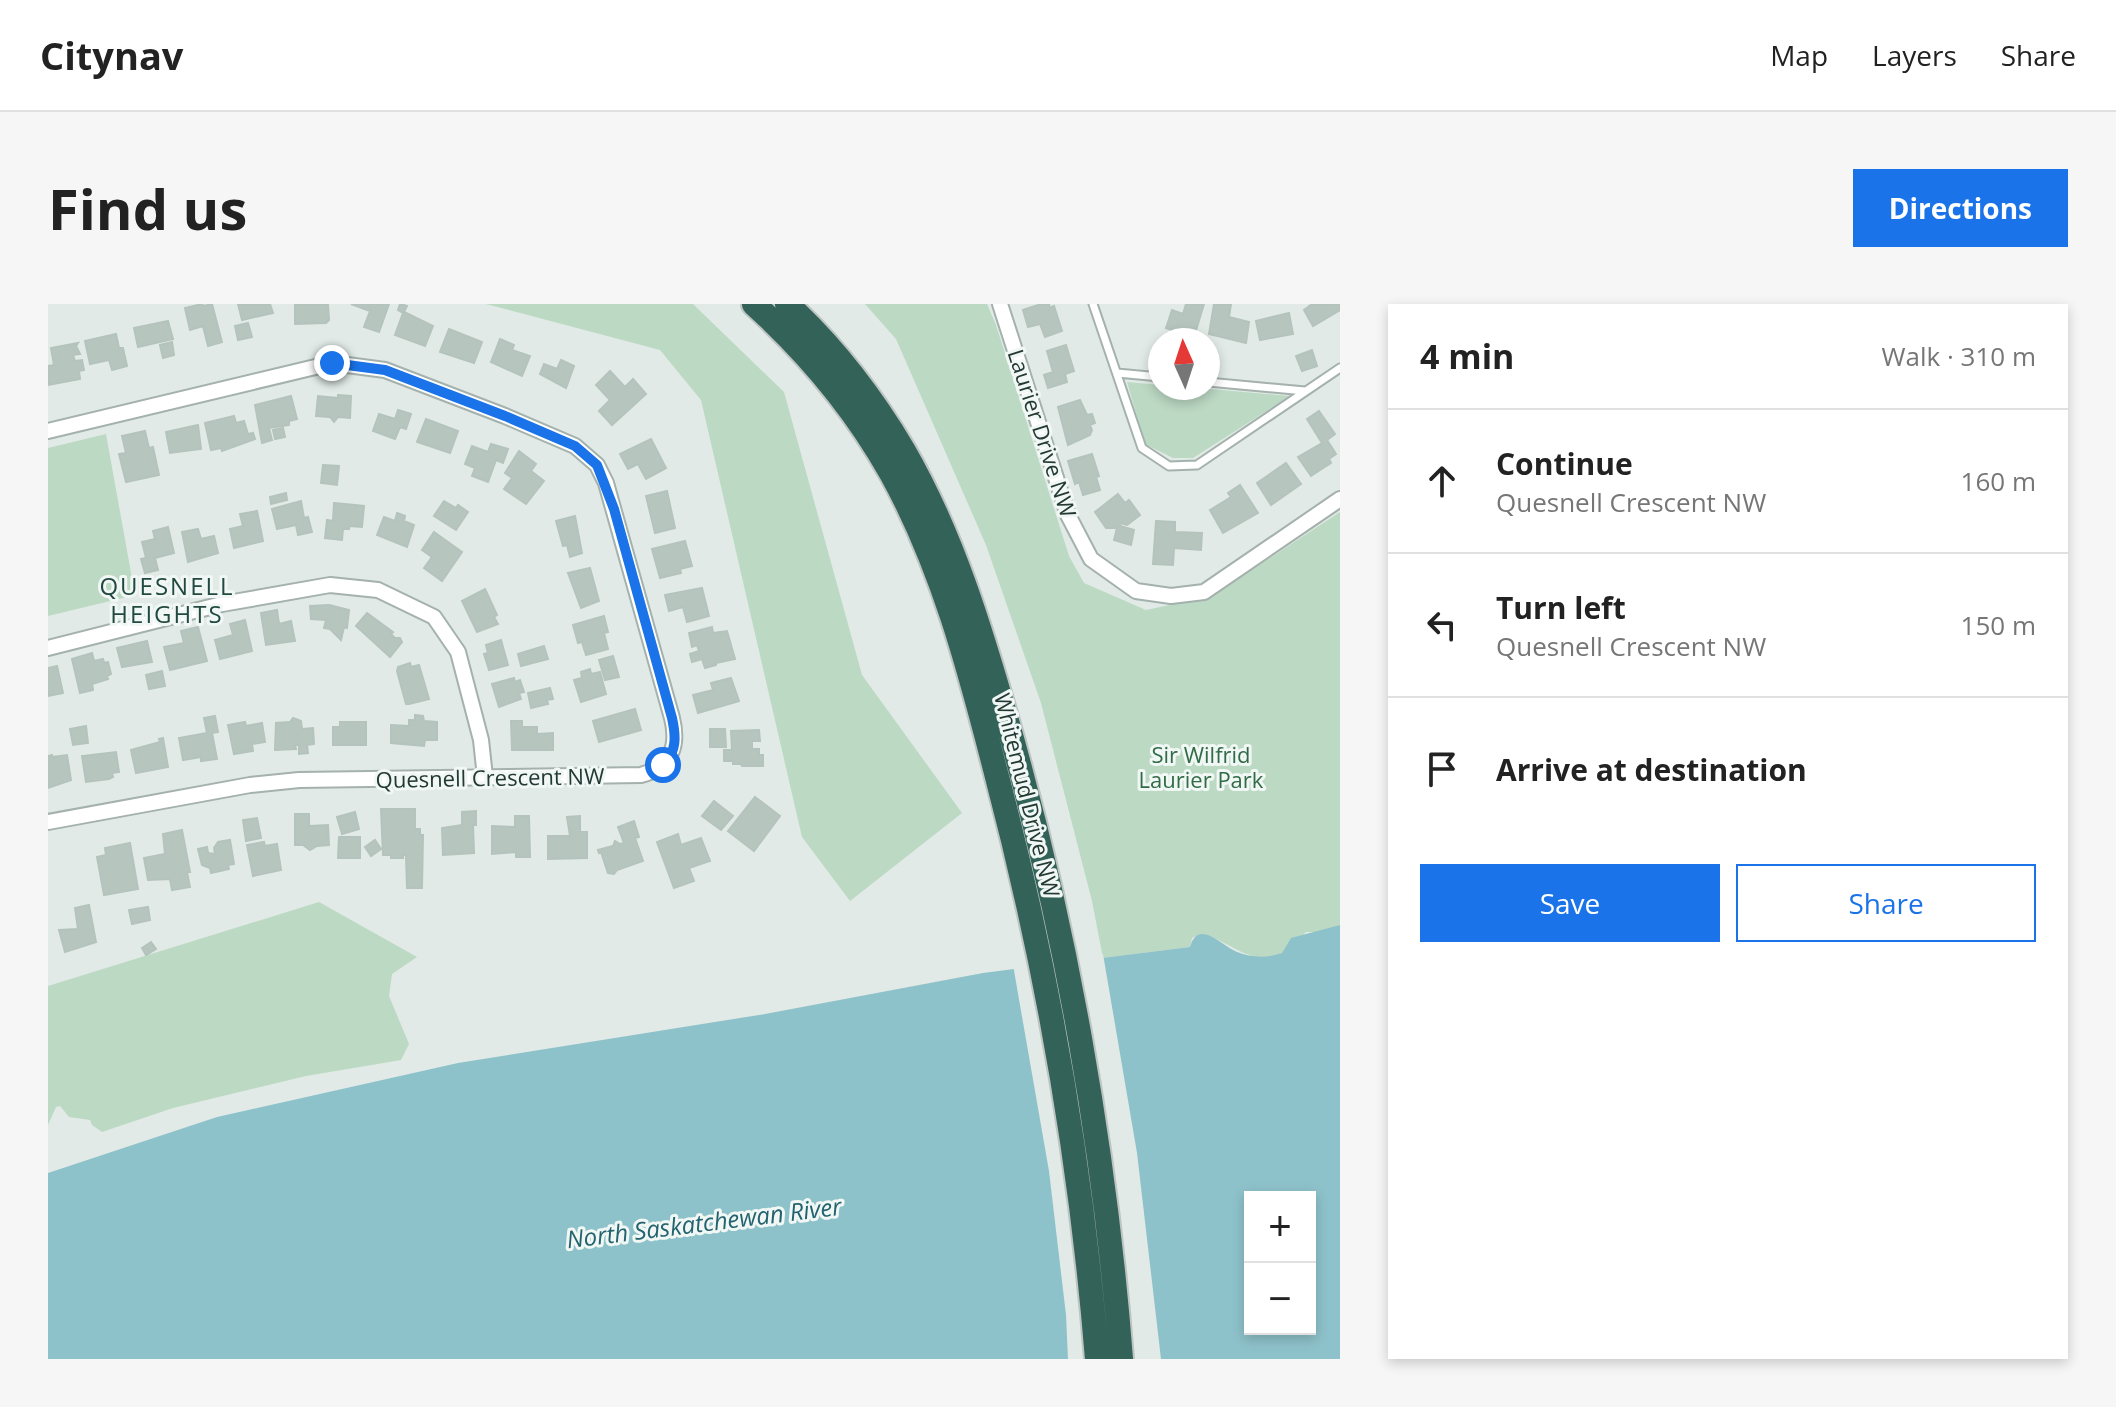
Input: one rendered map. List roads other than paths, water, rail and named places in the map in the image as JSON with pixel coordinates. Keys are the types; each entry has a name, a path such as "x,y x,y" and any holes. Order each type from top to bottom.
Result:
{"highway":[{"name":"Whitemud Drive NW","path":"754,304 806,354 855,417 891,473 924,539 964,655 1072,998 1100,1172 1121,1359"},
{"name":"Whitemud Drive NW","path":"787,304 845,366 905,452 962,579 999,693 1042,905 1054,1025 1078,1179 1097,1359"},
{"path":"1117,1309 1134,1359"}],"street":[{"name":"Laurier Drive NW","path":"1000,304 1068,515 1091,559 1136,591 1171,596 1204,592 1340,499"},
{"name":"Quesnell Crescent NW","path":"48,431 332,363 385,370 575,446 597,465 610,496 672,718 675,739 673,753 656,770 641,775 299,780 250,785 48,822"},
{"path":"48,648 238,601 330,585 378,590 434,617 458,652 481,740 485,777"}],"lane":[{"path":"1093,304 1142,448 1169,466 1197,465 1340,368"},
{"path":"1117,373 1148,376"},
{"path":"1220,383 1306,391"}],"water":[{"name":"North Saskatchewan River","path":"1340,925 1340,1359 48,1359 48,1173 217,1117 458,1063 765,1014 983,973 1190,947 1194,939 1204,934 1248,955 1260,957 1282,953 1291,938"}],"district":[{"name":"QUESNELL HEIGHTS","path":"167,599"}],"park label":[{"name":"Sir Wilfrid Laurier Park","path":"1201,766"}]}
